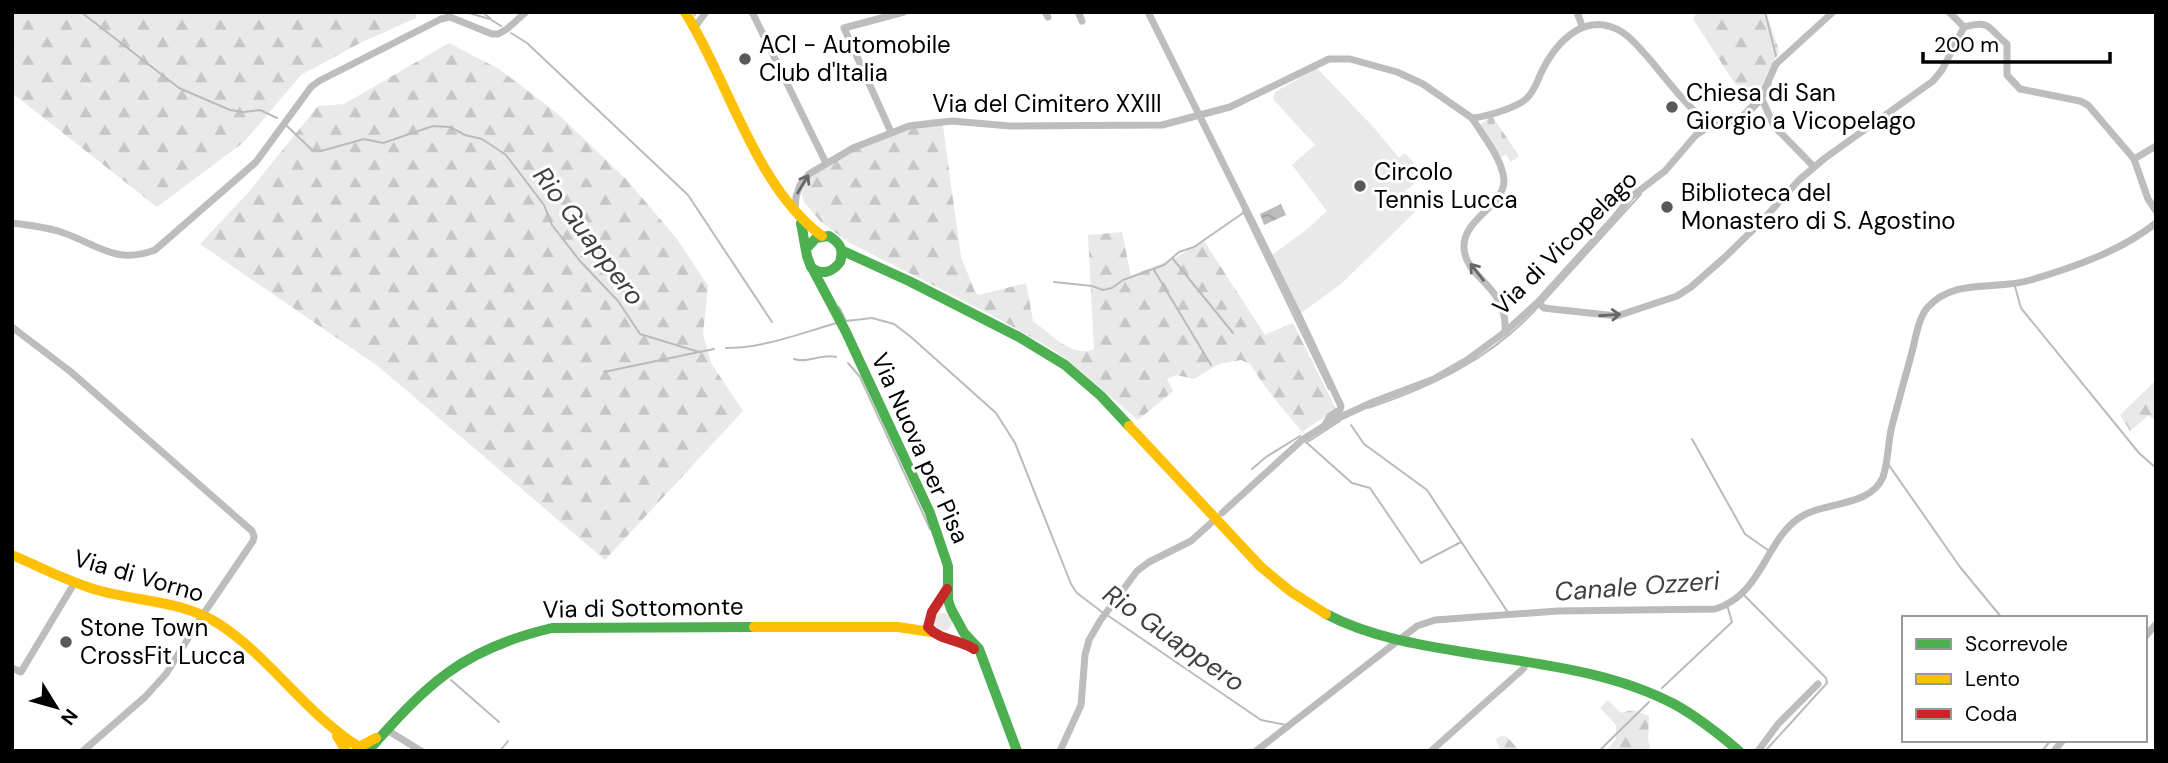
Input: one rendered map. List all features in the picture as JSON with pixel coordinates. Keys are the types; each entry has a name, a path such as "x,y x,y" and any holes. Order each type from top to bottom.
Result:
{"main road":[{"path":"685,12 762,161 798,217 807,248 807,259 829,297"},
{"path":"798,217 822,236"},
{"path":"807,248 813,240 829,236 838,241 843,251 842,260 835,268 827,290 829,297"},
{"path":"843,251 919,285 1019,337 1065,365 1101,396 1192,495 1272,576 1301,599 1327,614 1372,634 1562,668 1631,684 1681,707 1719,733 1739,751"},
{"path":"812,268 820,272 854,262 871,264"},
{"name":"Via Nuova per Pisa","path":"829,297 930,513 946,559 951,609"},
{"name":"Via di Vorno","path":"12,555 102,592 156,600 202,616 228,630 337,736 357,750"},
{"path":"931,632 928,623 931,613 942,600 948,585"},
{"path":"898,627 917,624 942,607 951,609 964,633 979,649 1017,751"},
{"path":"946,637 956,631 958,622"},
{"path":"898,627 931,632 967,644 984,663"},
{"name":"Via di Sottomonte","path":"357,750 384,733 417,696 456,664 497,642 525,633 552,628 898,627"}],"street":[{"path":"12,223 62,233 116,255 141,255 155,250 256,162 319,81 441,19 450,17 498,34 526,12"},
{"path":"695,27 706,12"},
{"path":"752,12 826,163"},
{"path":"891,132 844,28 904,12"},
{"path":"1078,12 1082,21"},
{"path":"1148,12 1341,406 1324,426"},
{"path":"1577,12 1582,26"},
{"name":"Via di Vicopelago","path":"1222,513 1302,440 1373,402 1434,379 1467,360 1540,304 1631,197 1665,172 1696,135 1710,126 1735,122 1761,97 1776,64 1833,12"},
{"path":"1949,12 1964,26"},
{"path":"1540,304 1598,316 1616,316 1677,296 1691,287 1724,258 1814,167 1933,81 1964,26 1978,22 1989,24 2007,44 2007,75 2020,89 2088,105 2134,159 2154,208"},
{"path":"1505,332 1503,306 1471,265 1464,247 1468,231 1501,192 1504,181 1493,154 1472,118 1483,117 1523,102 1533,91 1542,70 1561,43 1582,26 1599,25 1625,33 1710,126"},
{"name":"Via del Cimitero XXIII","path":"798,217 795,204 800,185 809,174 826,163 909,126 952,121 1010,126 1162,125 1230,107 1320,62 1340,59 1397,72 1423,84 1472,118"},
{"path":"1761,97 1774,125 1814,167"},
{"path":"2134,159 2156,146"},
{"path":"12,327 71,372 252,531 253,541 202,616 175,662 156,686 83,751"},
{"path":"1060,751 1081,705 1085,655 1089,640 1100,621 1137,571 1191,541 1212,522"},
{"path":"12,668 21,672 75,582"},
{"path":"1431,751 1524,668"},
{"path":"1758,751 1778,724 1818,684"},
{"path":"384,733 421,751"}],"green space":[{"path":"12,12 416,12 416,18 360,43 301,75 244,142 157,207 12,93"},
{"path":"1697,12 1766,12 1779,51 1757,94 1735,84 1693,19"},
{"path":"449,43 499,69 558,114 627,180 677,239 708,286 703,334 711,363 743,411 605,560 379,367 200,244 247,194 318,106 344,104"},
{"name":"Circolo Tennis Lucca","path":"1317,68 1399,158 1405,153 1424,175 1400,196 1417,210 1341,284 1301,313 1272,255 1327,211 1292,165 1315,145 1273,99 1275,92"},
{"path":"1492,116 1519,156 1511,162 1506,154 1501,157 1479,125"},
{"path":"942,119 961,257 975,292 979,295 1026,283 1033,321 1062,344 1078,351 1086,351 1094,349 1088,235 1122,232 1131,276 1175,258 1204,241 1265,335 1293,323 1336,409 1302,432 1250,364 1241,360 1219,364 1194,379 1176,375 1167,379 1173,391 1138,420 1052,349 990,314 848,242 820,221 804,202 803,186 809,178 856,147 905,124"},
{"path":"2154,382 2156,420 2148,416 2130,431 2120,415"},
{"path":"939,613 947,613 952,622 950,629 939,631 934,626 934,618"},
{"path":"1608,700 1621,713 1633,710 1649,716 1648,740 1651,751 1606,751 1616,739 1616,725 1600,708"},
{"path":"1507,737 1520,751 1500,751 1496,739"}],"water":[{"path":"1281,204 1286,215 1264,225 1260,214"}],"waterway":[{"name":"Rio Guappero","path":"81,12 179,88 230,110 260,110 277,118"},
{"path":"465,12 490,19 501,26"},
{"path":"482,12 490,18"},
{"path":"1765,12 1776,56"},
{"path":"511,33 527,43 688,195 772,322"},
{"path":"1765,97 1771,83"},
{"path":"1751,113 1760,104"},
{"path":"1718,128 1738,125 1745,119"},
{"name":"Rio Guappero","path":"287,126 312,150 321,151 364,139 383,143 433,126 450,127 465,135 482,139 506,155 544,205 552,225 580,261 618,301 640,334 699,352 714,349"},
{"path":"1542,303 1641,194"},
{"path":"1243,211 1329,389"},
{"path":"1054,282 1092,286 1103,290 1112,288 1123,280 1164,265 1179,252 1194,247 1243,213"},
{"name":"Canale Ozzeri","path":"1256,751 1417,626 1435,620 1558,611 1715,609 1731,602 1753,580 1778,540 1799,518 1857,499 1877,487 1885,471 1890,436 1918,327 1927,308 1938,298 1963,288 2031,280 2080,264 2128,242 2156,223"},
{"path":"1173,259 1233,333"},
{"path":"1154,270 1211,365"},
{"path":"2014,283 2021,308 2139,453 2156,468"},
{"path":"839,307 846,321"},
{"path":"1368,408 1415,391 1460,369 1501,341 1538,307"},
{"name":"Rio Guappero","path":"846,321 872,318 894,324 996,413 1015,443 1071,584 1077,593 1102,612"},
{"name":"Rio Guappero","path":"726,348 768,343 837,323"},
{"path":"604,372 699,352"},
{"path":"794,359 836,357"},
{"path":"848,363 860,377 930,529"},
{"path":"1306,443 1340,421"},
{"path":"1351,425 1364,444 1427,490 1509,614"},
{"path":"1252,469 1300,436"},
{"path":"1692,439 1745,534 1772,553"},
{"path":"1307,443 1352,483 1370,488 1421,563 1461,542"},
{"path":"1886,461 1960,567 2000,616"},
{"path":"1742,593 1826,678 1827,683 1767,749"},
{"path":"1662,688 1732,622 1727,605"},
{"name":"Rio Guappero","path":"1107,615 1261,720 1291,726"},
{"path":"451,680 499,722"},
{"path":"1599,751 1649,702"},
{"path":"500,751 508,741"},
{"path":"2042,751 2049,742"}],"traffic: fast":[{"path":"801,223 811,267 827,272 840,262 840,247 829,236 816,238 807,248"},
{"path":"843,251 1019,337 1065,365 1101,396 1129,426"},
{"path":"812,268 846,332 930,513 948,566 948,600 951,609 964,633 979,649 1017,751"},
{"path":"1326,614 1360,629 1395,639 1574,670 1625,684 1683,709 1739,751"},
{"path":"368,751 409,706 448,672 470,658 521,637 552,628 754,627"}],"traffic: slow":[{"path":"685,12 761,162 799,215 822,236"},
{"path":"1129,426 1261,567 1290,591 1326,614"},
{"path":"12,555 89,588 176,606 205,616 238,638 339,733 359,747 376,738"},
{"path":"754,627 898,627 931,632"},
{"path":"337,736 346,751"}],"traffic: jam":[{"path":"947,589 932,612 928,627 938,635 974,649"}],"place":[{"name":"ACI - Automobile Club d'Italia","path":"745,59"},
{"name":"Chiesa di San Giorgio a Vicopelago","path":"1672,107"},
{"name":"Circolo Tennis Lucca","path":"1360,186"},
{"name":"Biblioteca del Monastero di S. Agostino","path":"1667,207"},
{"name":"Stone Town CrossFit Lucca","path":"66,642"}]}
